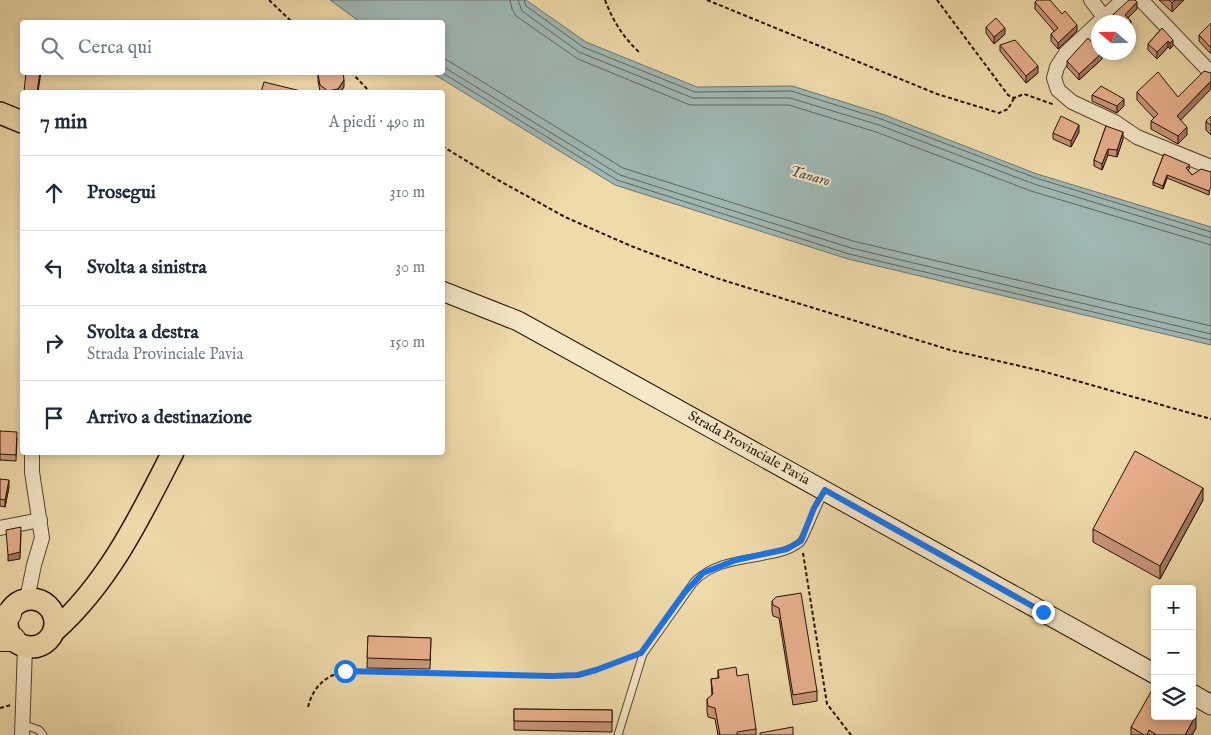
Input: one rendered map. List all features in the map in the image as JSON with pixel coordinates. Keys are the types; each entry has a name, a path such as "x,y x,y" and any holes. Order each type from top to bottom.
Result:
{"main road":[{"path":"0,112 20,121"},
{"name":"Strada Provinciale Pavia","path":"445,291 518,321 1151,672"},
{"path":"54,631 84,602 112,565 171,455"},
{"path":"50,607 56,623 54,631 51,638 39,646 9,632 16,604 28,599 36,599 50,607 56,608 69,604 96,585"},
{"path":"1196,696 1211,705"}],"street":[{"path":"1091,0 1102,15"},
{"path":"1106,15 1123,0"},
{"path":"1141,0 1211,73"},
{"path":"1091,29 1066,53 1057,67 1054,78 1058,90 1072,102 1115,122 1137,137 1209,163"},
{"path":"28,599 34,565 42,538 32,472 32,455"},
{"path":"0,528 40,520"},
{"path":"9,632 22,729"}],"lane":[{"path":"0,112 20,116"},
{"path":"618,735 641,659 650,642 685,592 703,573 736,560 787,549 801,541 814,508 825,490"},
{"path":"640,653 650,642"},
{"path":"22,729 39,730 43,735"}],"path":[{"path":"269,0 290,20"},
{"path":"605,0 612,18 626,40 639,52"},
{"path":"707,0 937,94 983,109 999,113 1008,109 1014,98 1024,94 1043,102 1062,106 1072,102"},
{"path":"937,0 1002,90 1014,98"},
{"path":"353,75 368,90"},
{"path":"445,148 558,214 631,246 716,278 950,350 1042,371 1211,418"},
{"path":"804,557 827,704 851,735"},
{"path":"308,707 310,698 320,682 345,671 570,676 596,670 640,653"}],"water":[{"name":"Tanaro","path":"330,0 526,0 586,42 697,87 792,86 882,114 1037,174 1211,227 1211,345 848,259 615,185 435,75 445,75 445,20 357,20"}],"building":[{"path":"1037,0 1050,0 1062,14 1065,11 1077,25 1058,43 1051,34 1058,28 1035,2"},
{"path":"1129,0 1137,2 1125,15 1113,15"},
{"path":"996,18 1005,28 994,37 986,27"},
{"path":"1211,23 1211,48 1199,35"},
{"path":"1162,28 1173,40 1170,43 1168,41 1157,52 1148,44"},
{"path":"1088,38 1091,41 1091,60 1094,60 1079,74 1067,61"},
{"path":"1015,40 1038,66 1026,76 1000,45"},
{"path":"1204,71 1211,73 1211,81 1177,116 1187,127 1178,136 1151,121 1158,114 1137,92 1158,72 1178,97"},
{"path":"26,75 40,75 37,90 24,90"},
{"path":"318,75 343,75 344,80 338,89 327,90 320,85"},
{"path":"264,82 297,90 262,90"},
{"path":"1101,86 1124,99 1117,106 1092,95"},
{"path":"1061,116 1079,125 1071,141 1053,133"},
{"path":"1211,116 1211,126 1206,121"},
{"path":"1106,126 1123,132 1117,150 1108,149 1102,164 1094,160"},
{"path":"1164,154 1190,165 1186,168 1192,175 1201,169 1211,172 1211,187 1209,191 1167,175 1163,186 1153,182"},
{"path":"0,431 17,432 16,455 0,454"},
{"path":"1135,451 1203,488 1160,566 1093,529"},
{"path":"0,479 9,480 5,500 0,499"},
{"path":"21,527 20,552 8,555 6,530"},
{"path":"801,593 817,691 793,695 779,608 773,605 772,601 776,597"},
{"path":"368,636 431,638 430,660 367,658"},
{"path":"736,667 737,676 748,674 756,729 737,732 737,735 720,735 715,708 708,706 707,699 713,694 711,679 719,678 718,670"},
{"path":"1151,692 1151,720 1193,720 1185,735 1157,735 1149,730 1147,735 1144,735 1131,727"},
{"path":"514,709 612,710 612,722 514,721"},
{"path":"793,727 793,735 760,735 760,733"}],"route":[{"path":"345,671 552,676 578,675 596,670 644,650 685,592 703,573 736,560 787,549 801,541 814,508 825,490 1043,612"}]}
